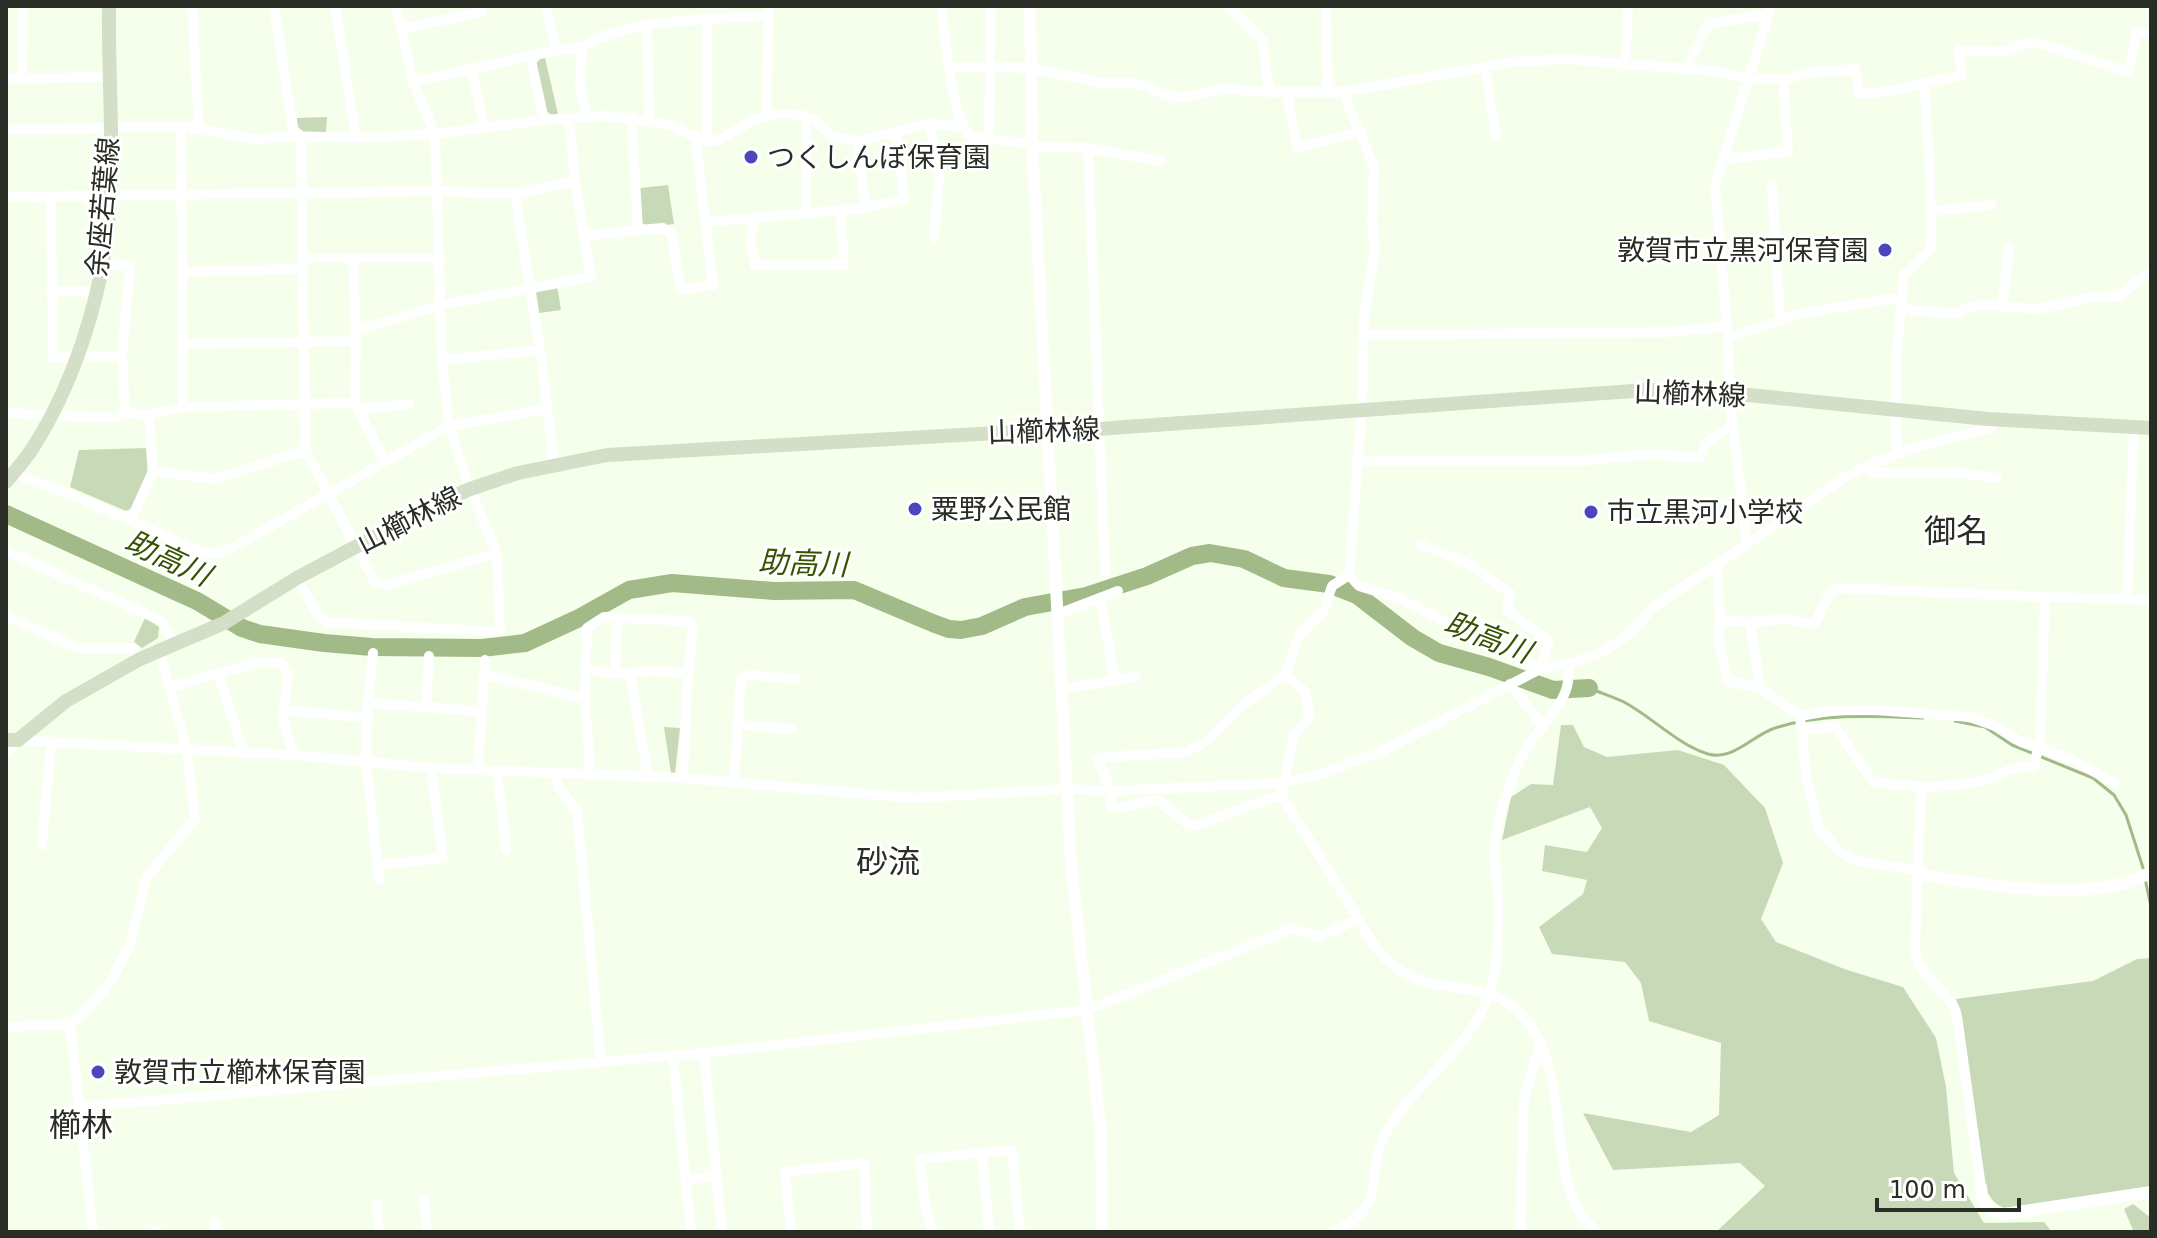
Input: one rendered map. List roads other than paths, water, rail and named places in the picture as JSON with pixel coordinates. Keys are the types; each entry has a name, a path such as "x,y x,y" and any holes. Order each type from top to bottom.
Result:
{"main road":[{"name":"余座若葉線","path":"10,478 32,449 49,416 75,359 96,292 110,196 109,6"},
{"name":"山櫛林線","path":"12,740 66,701 140,659 224,623 297,578 470,489 554,464 607,455 1098,429 1647,390 1729,393 1995,420 2151,428"}],"street":[{"path":"22,78 23,6"},
{"path":"192,6 199,129"},
{"path":"274,6 297,136 303,264 305,450 375,582 387,585 497,553"},
{"path":"335,6 356,138"},
{"path":"297,578 318,616 328,622 482,631 500,629 497,553 470,489 449,426 442,360 435,134 413,82 396,6"},
{"path":"401,29 481,12 480,6"},
{"path":"546,6 556,50"},
{"path":"941,6 948,67 962,127 969,136 1048,147 1088,148 1161,161"},
{"path":"989,138 991,6"},
{"path":"1030,6 1032,143 1071,865 1101,1133 1102,1232"},
{"path":"1228,6 1262,40 1269,92"},
{"path":"1326,6 1328,93"},
{"path":"1625,66 1628,6"},
{"path":"1685,70 1708,24 1770,10"},
{"path":"1747,545 1729,393 1728,326 1715,186 1770,10"},
{"path":"413,82 582,47 599,37 647,25 768,11 767,117"},
{"path":"707,20 707,142"},
{"path":"647,25 649,120"},
{"path":"948,67 1031,68 1103,83 1147,86 1182,98 1224,89 1287,93 1343,92 1513,62 1565,59 1715,71 1747,78 1783,80 1806,73 1856,69 1859,94 1962,75 1958,50 2001,52 2033,41 2128,72 2137,32 2151,34"},
{"path":"582,47 580,87 587,116"},
{"path":"530,56 544,120"},
{"path":"1485,68 1496,136"},
{"path":"471,70 485,128"},
{"path":"6,79 108,77"},
{"path":"1723,159 1788,152 1783,80"},
{"path":"1896,452 1896,358 1904,275 1931,248 1924,84"},
{"path":"1343,92 1374,167 1372,225 1375,249 1370,269 1364,335 1362,409 1349,575 1359,586 1398,598 1540,669"},
{"path":"1287,93 1297,147 1362,132"},
{"path":"6,130 181,126 255,139 297,136 356,138 435,134 587,116 649,120 707,142 721,139 753,120 797,114 814,120 833,137 857,141 930,123 962,127"},
{"path":"631,117 638,230"},
{"path":"806,117 806,213"},
{"path":"183,344 303,343 356,336 440,305 591,277 575,181 569,118"},
{"path":"930,123 939,179 934,238"},
{"path":"181,126 183,407"},
{"path":"705,222 866,208 904,199 896,131"},
{"path":"585,236 663,228 671,233 681,290 713,285 695,136"},
{"path":"857,141 866,208"},
{"path":"1088,148 1105,571"},
{"path":"6,197 438,191 515,194 575,181"},
{"path":"1772,184 1780,319"},
{"path":"515,194 540,350 554,464"},
{"path":"51,196 53,358 122,356"},
{"path":"1930,211 1992,205"},
{"path":"755,218 750,240 755,265 844,265 840,211"},
{"path":"2002,307 2009,247"},
{"path":"182,272 353,259 440,258"},
{"path":"353,259 357,406 384,461"},
{"path":"102,261 130,267 122,356 125,413"},
{"path":"1902,309 1956,314 1970,307 1986,305 2038,309 2092,297 2120,296 2151,273"},
{"path":"51,291 96,292"},
{"path":"1728,338 1803,313 1901,297"},
{"path":"1364,335 1669,332 1728,326"},
{"path":"442,360 540,350"},
{"path":"6,413 115,418 125,413 149,415 183,407 409,404"},
{"path":"10,478 131,520 190,548 216,554 449,426 547,409"},
{"path":"131,520 153,471 149,415"},
{"path":"6,752 12,740 294,755 431,768 683,778 913,798 1067,789 1111,791 1284,783 1318,775 1382,751 1540,669 1568,665 1617,646 1635,630 1651,609 1864,467 1896,452 1990,429 1995,420"},
{"path":"1357,461 1580,461 1648,454 1700,458 1706,443 1732,425"},
{"path":"2127,599 2134,427"},
{"path":"153,471 216,479 305,450"},
{"path":"1864,467 1876,473 1952,472 1997,478"},
{"path":"1421,544 1471,565 1510,593 1507,610 1549,641 1540,669"},
{"path":"6,551 162,621 173,643"},
{"path":"1717,564 1718,636 1727,681 1760,688 1800,716 1806,775 1818,827 1840,852 1856,861 1918,873 2059,891 2129,882 2151,872"},
{"path":"1281,795 1194,826 1157,800 1110,806 1111,791 1097,758 1186,752 1207,741 1243,705 1286,674 1299,635 1324,610 1332,586 1349,575"},
{"path":"1720,621 1785,619 1814,624 1832,591 1839,588 2151,600"},
{"path":"1058,611 1118,591"},
{"path":"1803,730 1835,727 1873,782 1921,789 1983,781 2016,766 2034,767 2039,746 2045,597"},
{"path":"1100,598 1115,681"},
{"path":"6,616 78,648 132,648 140,659"},
{"path":"590,773 585,699 587,628 604,617 617,617 688,621 693,628 683,778"},
{"path":"615,674 617,617"},
{"path":"1750,622 1760,688"},
{"path":"6,1027 70,1024 84,1013 119,967 130,946 146,878 195,819 187,750 159,651"},
{"path":"373,653 366,761 379,880"},
{"path":"426,707 429,656"},
{"path":"478,768 485,660"},
{"path":"170,687 259,662 282,663 288,673 283,720 294,755"},
{"path":"1332,1232 1351,1224 1367,1208 1384,1136 1411,1098 1457,1047 1490,992 1497,944 1495,847 1500,817 1526,749 1562,702 1570,678 1568,665"},
{"path":"585,669 615,674 654,671 688,673"},
{"path":"218,673 244,754"},
{"path":"630,673 648,777"},
{"path":"484,674 585,699"},
{"path":"1286,674 1306,693 1309,718 1294,736 1281,795 1374,947 1413,979 1490,992 1520,1013 1534,1031 1556,1099 1569,1187 1575,1205 1596,1232"},
{"path":"734,783 741,678 751,675 796,679"},
{"path":"1063,689 1135,677"},
{"path":"1510,684 1543,727"},
{"path":"368,703 481,711"},
{"path":"284,710 369,718"},
{"path":"1800,716 1834,710 1943,713 1970,717 1995,726 2021,742 2071,759 2114,783"},
{"path":"737,725 791,729"},
{"path":"42,845 51,742"},
{"path":"377,865 443,858 431,768"},
{"path":"497,770 506,849"},
{"path":"554,773 560,788 577,812 601,1062"},
{"path":"1921,789 1916,959 1924,974 1951,1001 1957,1017 1985,1204 1996,1213 2004,1214 2151,1192"},
{"path":"80,1107 673,1056 1087,1010 1294,928 1318,937 1359,919"},
{"path":"70,1024 93,1232"},
{"path":"1520,1232 1524,1098 1540,1046"},
{"path":"704,1053 722,1232"},
{"path":"673,1056 691,1232"},
{"path":"933,1232 925,1204 920,1159 1012,1150 1020,1232"},
{"path":"982,1153 989,1232"},
{"path":"791,1232 785,1172 864,1163 867,1232"},
{"path":"686,1180 716,1176"},
{"path":"424,1200 427,1232"},
{"path":"377,1205 379,1232"}],"waterway":[{"name":"助高川","path":"6,514 197,601 242,628 260,634 324,643 372,647 482,648 525,643 629,590 672,583 774,591 854,590 935,624 961,630 982,626 1025,607 1086,596 1147,576 1192,556 1210,553 1244,559 1284,578 1329,584 1357,595 1413,638 1439,653 1553,690 1589,688"},
{"path":"1589,688 1624,702 1697,750 1717,755 1734,751 1767,731 1793,723 1848,717 1923,718"},
{"path":"1955,721 1985,727 2012,745 2093,778 2114,795 2126,815 2144,871"},
{"path":"2145,879 2151,906"}],"place":[{"name":"つくしんぼ保育園","path":"751,157"},
{"name":"敦賀市立黒河保育園","path":"1885,250"},
{"name":"粟野公民館","path":"915,509"},
{"name":"市立黒河小学校","path":"1591,512"},
{"name":"敦賀市立櫛林保育園","path":"98,1072"}],"district":[{"name":"御名","path":"1956,531"},
{"name":"砂流","path":"888,862"},
{"name":"櫛林","path":"81,1125"}]}
